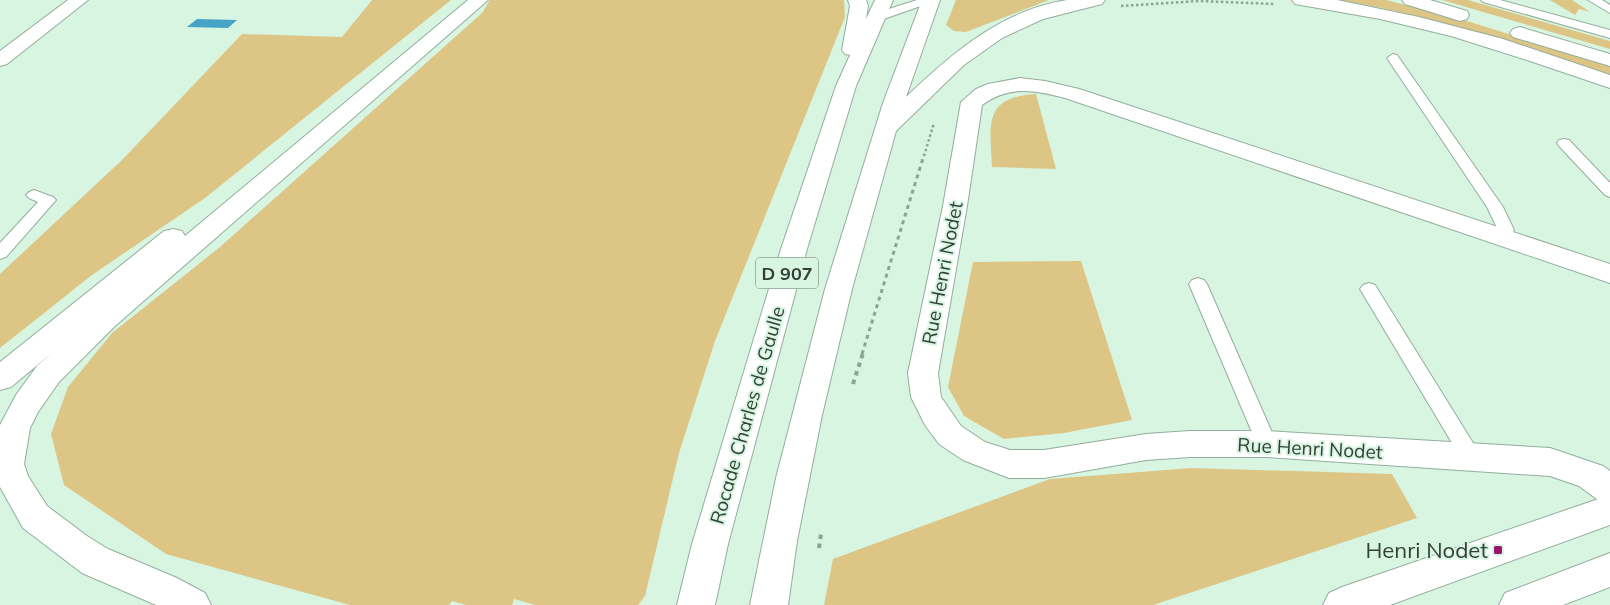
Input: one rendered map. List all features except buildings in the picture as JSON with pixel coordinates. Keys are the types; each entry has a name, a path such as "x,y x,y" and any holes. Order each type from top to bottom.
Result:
{"main road":[{"path":"0,60 78,0"},
{"path":"3,376 465,0"},
{"path":"192,605 164,590 95,561 35,517 13,480 8,464 7,435 48,374 93,331 479,0"},
{"path":"846,86 858,0"},
{"name":"D 907","path":"769,605 780,533 815,376 894,102 927,18 930,0"},
{"path":"888,127 962,56 983,41 1034,15 1059,7 1096,0"},
{"path":"1301,0 1378,13 1458,33 1610,82"},
{"path":"1411,0 1610,60"},
{"name":"Rocade Charles de Gaulle","path":"696,605 710,544 789,267 846,86 880,9"},
{"name":"Rue Henri Nodet","path":"1610,274 1072,93 1046,86 1021,84 998,87 983,92 972,102 955,206 923,373 926,397 936,416 950,435 974,451 1010,464 1044,464 1146,447 1181,444 1267,444 1550,462 1573,468 1591,476 1610,490"},
{"path":"1342,605 1610,510"},
{"path":"1518,605 1607,573"}],"lane":[{"path":"880,9 930,0"},
{"path":"1487,0 1610,34"},
{"path":"1594,0 1610,10"},
{"path":"1393,58 1495,206 1506,230 1502,238"},
{"path":"1564,143 1610,192"},
{"path":"0,253 48,200 34,195"},
{"path":"1198,284 1267,444"},
{"path":"1369,289 1471,457"}],"path":[{"path":"1116,7 1199,1 1279,5"},
{"path":"852,386 938,115"},
{"path":"817,557 822,529"}],"shaded area":[{"path":"372,0 451,0 205,198 92,275 0,348 0,274 122,160 242,34 342,37"},
{"path":"490,0 844,0 845,17 715,341 679,453 645,596 638,605 535,605 514,599 512,605 466,605 452,601 449,605 350,605 166,554 64,485 51,434 68,387 112,333 220,247 482,13"},
{"path":"956,0 1049,0 966,32 954,31 946,25"},
{"path":"1339,0 1386,0 1467,21 1610,66 1610,75 1442,22"},
{"path":"1442,0 1468,0 1610,41 1610,49"},
{"path":"1550,0 1572,0 1590,12 1579,9 1575,15"},
{"path":"1036,94 1056,169 992,167 991,126 993,116 998,107 1006,101 1019,96"},
{"path":"1081,261 1132,420 1064,433 1004,439 964,416 948,387 973,262"},
{"path":"1192,468 1392,474 1417,518 1153,605 824,605 833,559 1050,479"}],"water":[{"path":"197,19 237,20 228,28 187,27"}],"place":[{"name":"Henri Nodet","path":"1498,550"}]}
